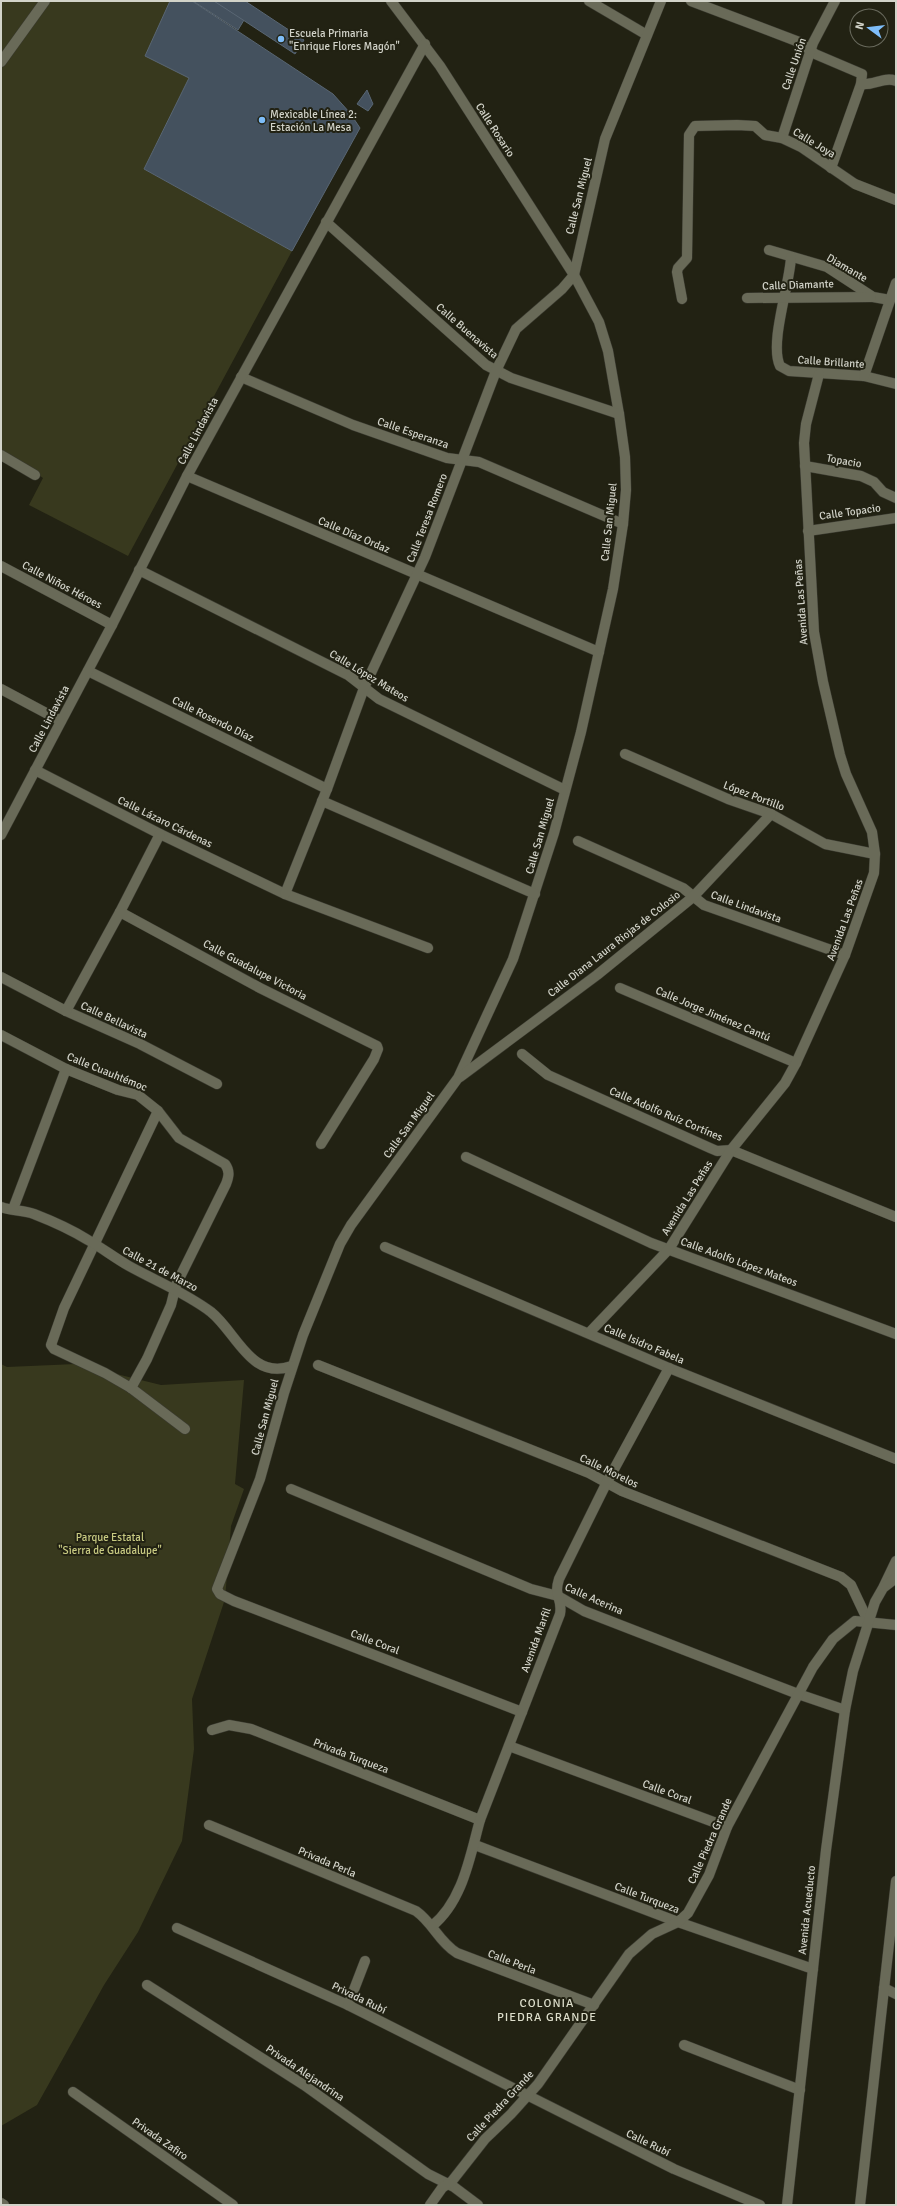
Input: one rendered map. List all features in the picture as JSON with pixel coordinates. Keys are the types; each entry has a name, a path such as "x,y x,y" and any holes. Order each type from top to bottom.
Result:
{"street":[{"path":"1,62 45,1"},
{"name":"Calle Rosario","path":"391,1 425,44 574,275"},
{"path":"589,1 612,16 647,35"},
{"name":"Calle San Miguel","path":"220,1594 217,1589 218,1585 260,1479 292,1366 319,1292 340,1244 351,1225 458,1078 505,981 535,894 565,790 613,589 623,524 626,490 625,457 608,351 599,322 574,275 605,139 661,1"},
{"path":"691,1 799,42 823,58 862,74 861,84 832,168"},
{"name":"Calle Unión","path":"782,138 810,50 836,1"},
{"name":"Calle Lindavista","path":"1,835 88,671 187,476 240,377 425,44"},
{"path":"861,84 868,85 890,78 896,80"},
{"name":"Calle Joya","path":"682,299 677,272 678,268 687,258 687,184 689,136 692,128 695,126 755,126 765,135 782,138 801,147 855,184 896,200"},
{"name":"Calle Buenavista","path":"326,222 477,357 496,371 619,414"},
{"name":"Diamante","path":"769,250 827,267 873,297 890,300"},
{"name":"Calle Brillante","path":"791,257 790,274 779,326 778,355 780,366 789,371 864,376 896,384"},
{"name":"Calle Teresa Romero","path":"327,789 364,688 418,575 496,371 516,329 562,290 574,275"},
{"path":"864,376 896,283"},
{"name":"Calle Diamante","path":"747,298 873,297"},
{"name":"Avenida Las Peñas","path":"589,1333 670,1249 731,1150 785,1083 796,1063 845,955 870,890 874,873 875,854 868,820 846,774 840,755 823,682 814,632 804,433 819,374"},
{"name":"Calle Esperanza","path":"240,377 353,425 446,458 480,462 623,524"},
{"path":"1,454 35,475"},
{"name":"Topacio","path":"805,466 861,476 874,482 883,492 896,498"},
{"name":"Calle Díaz Ordaz","path":"187,476 599,652"},
{"name":"Calle Topacio","path":"808,531 896,518"},
{"name":"Calle Niños Héroes","path":"1,566 112,625"},
{"name":"Calle López Mateos","path":"140,570 348,675 379,699 565,790"},
{"name":"Calle Rosendo Díaz","path":"88,671 327,789"},
{"path":"1,689 61,721"},
{"name":"López Portillo","path":"625,754 728,799 771,814 825,844 875,854"},
{"name":"Calle Lázaro Cárdenas","path":"35,770 160,834 285,894 428,948"},
{"path":"285,894 327,789"},
{"path":"322,802 535,894"},
{"name":"Calle Diana Laura Riojas de Colosio","path":"458,1078 597,975 693,897 771,814"},
{"path":"66,1011 120,912 160,834"},
{"name":"Calle Lindavista","path":"578,841 683,888 704,905 845,955"},
{"name":"Calle Guadalupe Victoria","path":"120,912 260,988 374,1044 378,1049 374,1059 321,1144"},
{"name":"Calle Bellavista","path":"1,977 66,1011 140,1044 217,1084"},
{"name":"Calle Jorge Jiménez Cantú","path":"620,988 796,1063"},
{"name":"Calle Cuauhtémoc","path":"1,1035 66,1069 118,1090 138,1095 158,1111 179,1138 225,1164 229,1173 226,1184 174,1291"},
{"name":"Calle Adolfo Ruíz Cortínes","path":"522,1054 535,1066 562,1081 718,1151 731,1150 896,1218"},
{"path":"13,1209 66,1069"},
{"path":"158,1111 64,1308 51,1345 54,1349 106,1373 131,1388 185,1429"},
{"name":"Calle Adolfo López Mateos","path":"466,1157 670,1249 896,1334"},
{"name":"Calle 21 de Marzo","path":"1,1207 34,1214 94,1244 116,1259 174,1291 196,1301 228,1328 247,1354 259,1364 270,1369 283,1369 292,1366"},
{"name":"Calle Isidro Fabela","path":"385,1247 669,1368 896,1459"},
{"path":"131,1388 147,1359 171,1305 174,1291"},
{"name":"Calle Morelos","path":"318,1365 590,1473 606,1484 841,1578 851,1585 868,1621"},
{"name":"Avenida Marfil","path":"432,1926 444,1916 463,1878 475,1845 480,1820 560,1614 562,1605 556,1588 559,1579 606,1484 669,1368"},
{"name":"Calle Acerina","path":"291,1489 532,1589 558,1596 584,1610 798,1694 845,1710"},
{"path":"883,1588 896,1561"},
{"name":"Avenida Acueducto","path":"788,2205 826,1850 845,1710 853,1670 874,1602 883,1588 896,1578"},
{"name":"Calle Coral","path":"220,1594 522,1712"},
{"name":"Calle Piedra Grande","path":"430,2205 442,2188 448,2183 485,2139 528,2097 629,1954 643,1941 678,1922 688,1913 704,1886 727,1827 813,1667 833,1639 855,1621 868,1621"},
{"path":"868,1621 896,1626"},
{"name":"Privada Turqueza","path":"212,1730 229,1725 251,1729 480,1820"},
{"name":"Calle Coral","path":"509,1746 727,1827"},
{"name":"Privada Perla","path":"209,1826 416,1911 432,1926"},
{"name":"Calle Turqueza","path":"475,1845 678,1922 813,1969"},
{"path":"860,2205 884,1988 893,1922 896,1881"},
{"name":"Calle Perla","path":"432,1926 447,1947 457,1954 594,2005"},
{"name":"Privada Rubí","path":"177,1928 348,2005 528,2097"},
{"path":"348,2005 365,1961"},
{"name":"Privada Alejandrina","path":"147,1985 304,2085 428,2174 448,2183 478,2205"},
{"path":"884,1988 896,1994"},
{"path":"684,2045 800,2090"},
{"name":"Privada Zafiro","path":"73,2092 233,2205"},
{"name":"Calle Rubí","path":"528,2097 674,2169 760,2205"}],"green space":[{"path":"1,1 170,1 189,78 144,169 292,251 128,556 29,505 43,478 1,450"},
{"name":"Parque Estatal \"Sierra de Guadalupe\"","path":"1,1364 7,1367 76,1364 161,1385 244,1380 235,1484 244,1489 231,1526 225,1599 192,1699 194,1749 182,1841 138,1932 104,1985 37,2105 1,2126"}],"building":[{"name":"Mexicable Línea 2: Estación La Mesa","path":"170,1 192,1 333,94 350,113 360,128 292,251 144,169 189,78 145,56"},
{"path":"193,1 214,1 244,20 238,30"},
{"path":"214,1 245,1 304,40 295,54"},
{"path":"367,90 373,104 368,111 357,104"}],"place":[{"name":"Escuela Primaria \"Enrique Flores Magón\"","path":"281,39"},
{"name":"Mexicable Línea 2: Estación La Mesa","path":"262,120"}],"district":[{"name":"COLONIA PIEDRA GRANDE","path":"547,2010"}]}
